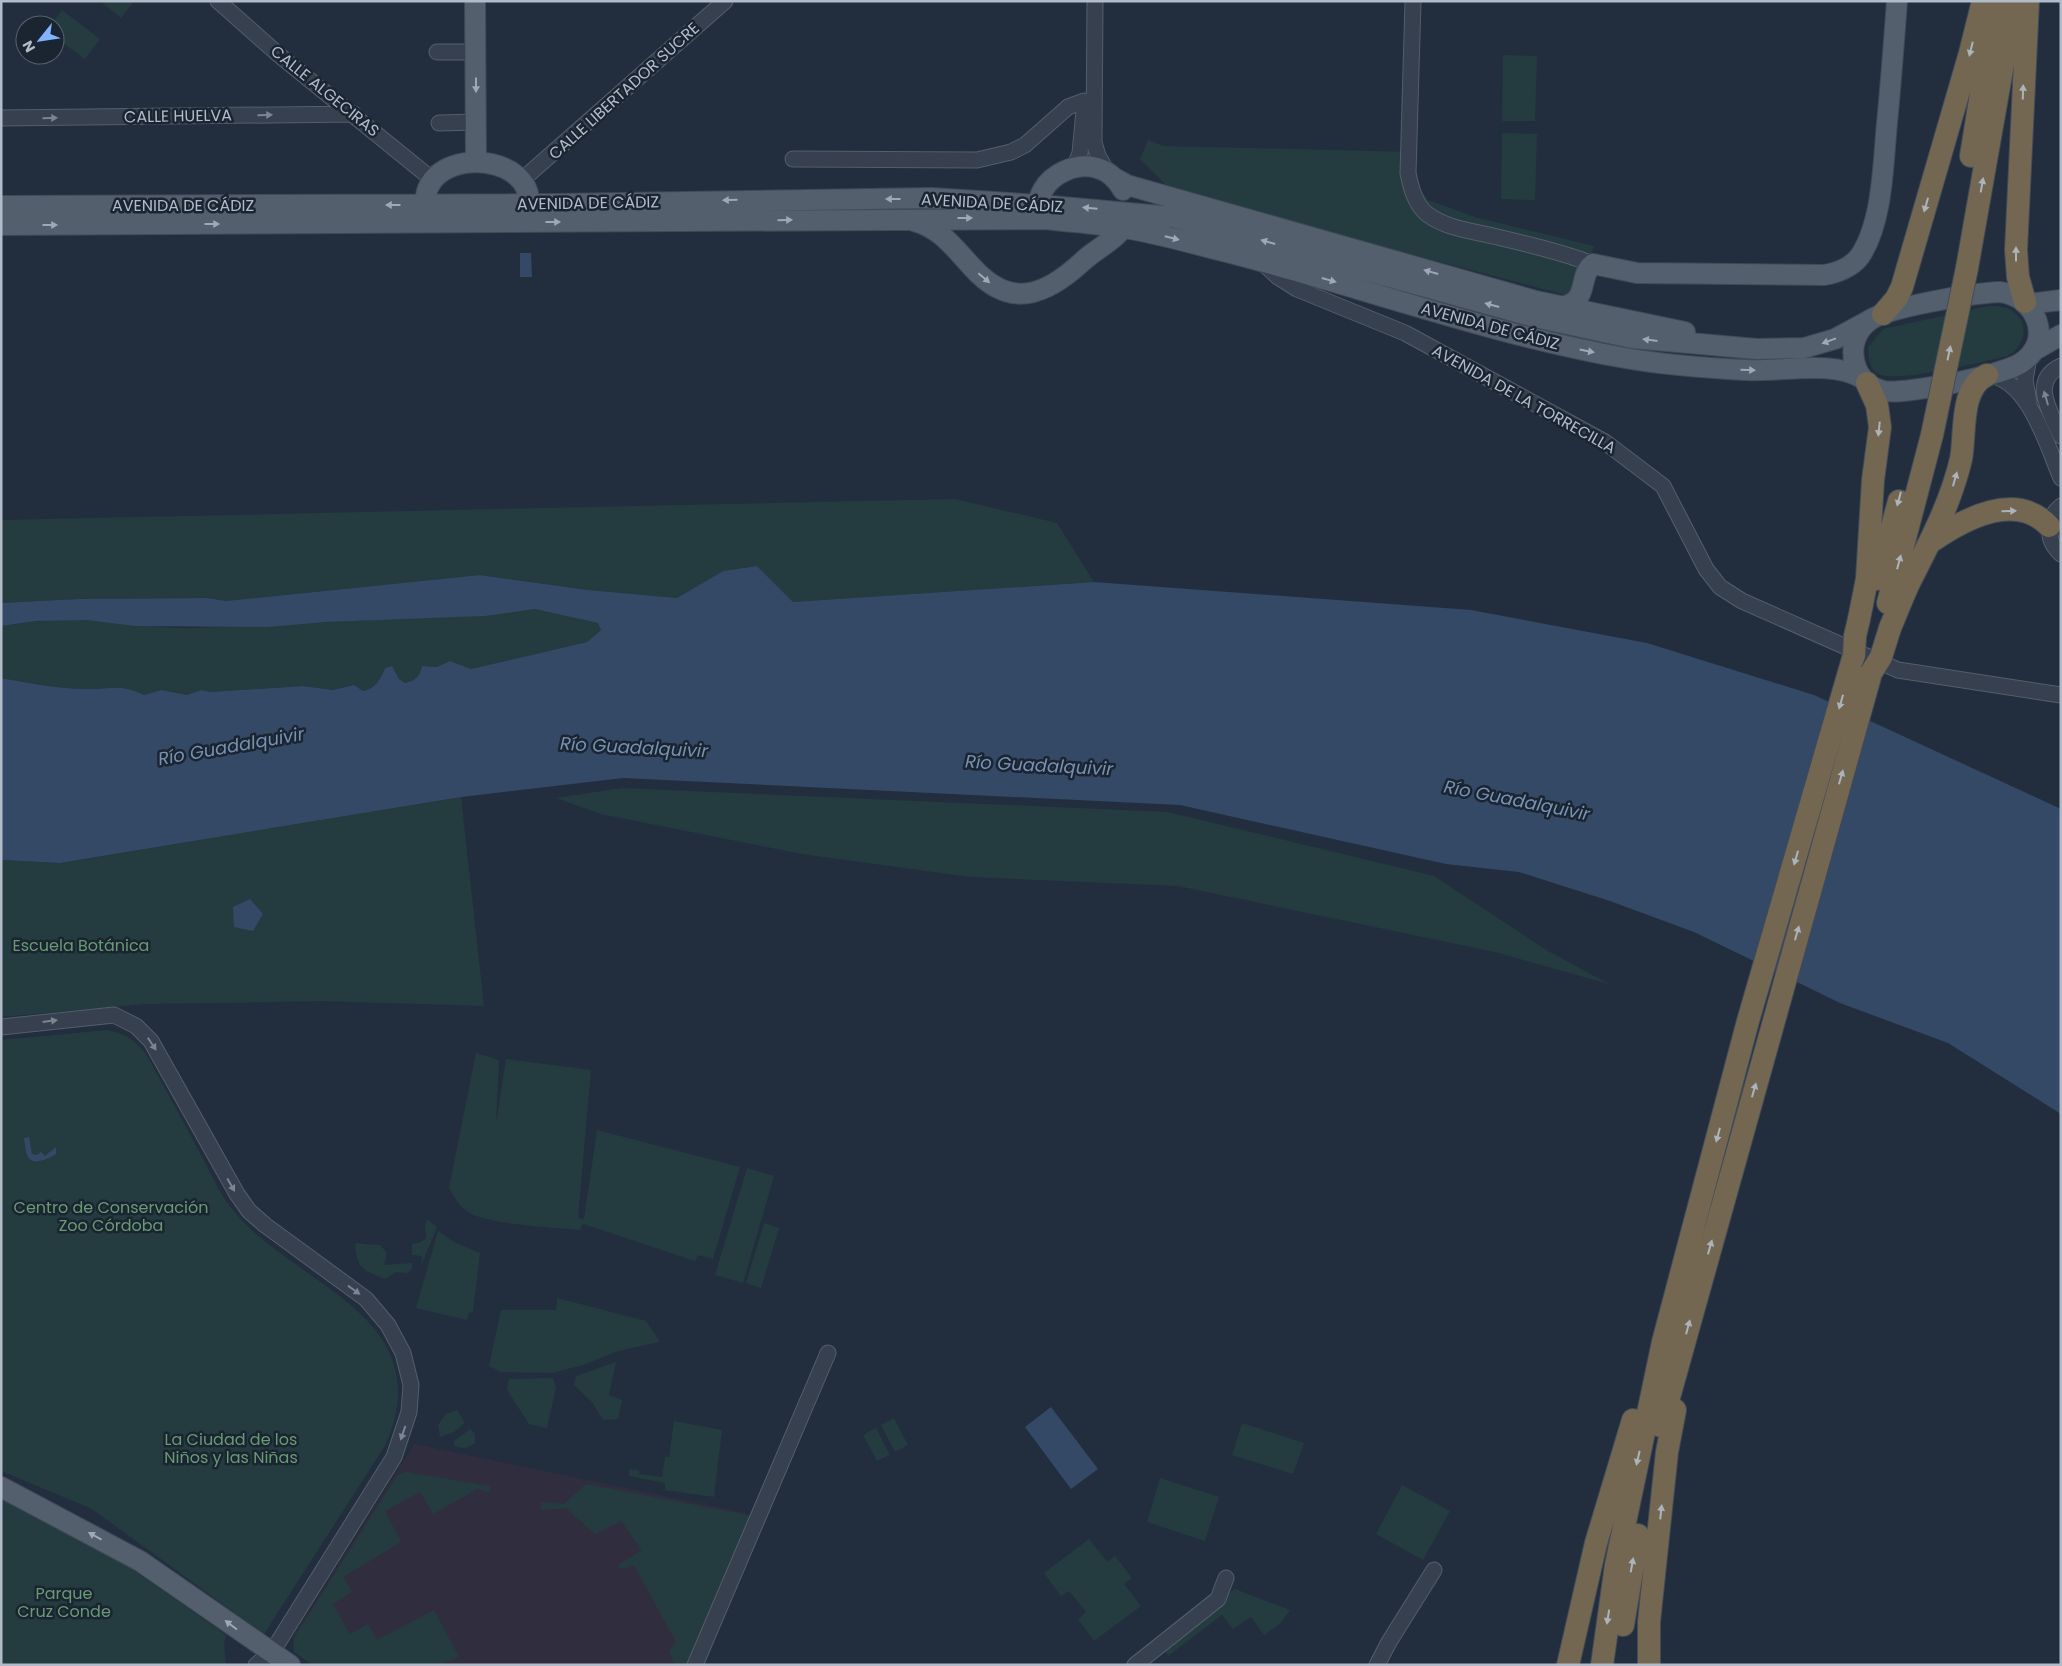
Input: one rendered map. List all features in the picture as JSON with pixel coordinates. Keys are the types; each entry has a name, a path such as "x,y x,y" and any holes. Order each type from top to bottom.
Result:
{"highway":[{"path":"1877,317 1896,299 1904,278 1970,53 1983,1"},
{"path":"1959,268 1996,1"},
{"path":"1568,1665 1596,1543 1614,1480 1650,1369 1687,1291 1870,673 1874,624 1925,435 2014,1"},
{"path":"2027,303 2018,277 2016,250 2028,1"},
{"path":"1649,1665 1649,1622 1667,1452 1680,1387 1680,1360 1687,1291 1748,1020 1854,655 1874,624 1910,580 1932,541 1953,488 1961,458 1969,398 1977,382 1988,375"},
{"path":"1864,380 1877,405 1880,427 1873,480 1868,570 1874,624"},
{"path":"1932,541 1967,519 1995,512 2026,511 2035,515 2049,526"},
{"path":"1602,1665 1620,1546 1663,1342"},
{"path":"1618,1665 1632,1562 1649,1477 1666,1405 1680,1360"}],"main road":[{"path":"475,1 476,162"},
{"path":"1592,272 1824,275 1835,273 1858,258 1866,246 1874,221 1882,180 1897,1"},
{"path":"426,213 428,188 433,180 444,170 476,162 503,169 522,180 528,190 529,204 520,213 472,214 452,221"},
{"path":"995,202 1026,191 1075,166 1089,166 1120,197"},
{"path":"1042,212 1043,191 1053,178"},
{"name":"AVENIDA DE CÁDIZ","path":"905,219 924,224 941,234 990,284 1009,292 1026,294 1056,284 1127,185 1560,307 1720,338 1804,348"},
{"name":"AVENIDA DE CÁDIZ","path":"1120,197 1261,260 1563,346 1627,358 1691,367 1749,370 1833,369 1851,372 1882,390 1894,392 1988,375 2020,365 2031,354"},
{"name":"AVENIDA DE CÁDIZ","path":"1,206 426,213 452,221 905,219 1042,212 1120,197 1173,217 1543,319 1608,334 1719,347 1775,350 1804,348 1834,340 1877,317 1984,293 2012,294 2027,303"},
{"name":"AVENIDA DE CÁDIZ","path":"1,225 426,213 529,204 931,198 995,202 1042,212"},
{"name":"AVENIDA DE CÁDIZ","path":"1312,255 1347,260 1379,257"},
{"path":"1560,307 1570,305 1576,300 1592,272"},
{"path":"1592,272 1590,294 1594,306 1600,312 1615,319"},
{"path":"2031,354 2038,337 2038,325 2027,303 2061,300"},
{"path":"1864,380 1854,362 1854,344 1860,330 1877,317"},
{"path":"2031,354 2061,335"},
{"path":"1,1487 140,1561 290,1665"}],"street":[{"name":"CALLE ALGECIRAS","path":"218,1 279,55 433,180"},
{"name":"CALLE LIBERTADOR SUCRE","path":"522,180 725,1"},
{"path":"1075,166 1080,153 1088,1"},
{"path":"1095,1 1094,142 1098,156 1120,197"},
{"path":"1413,1 1408,173 1411,191 1426,213 1446,224 1556,251 1592,272"},
{"path":"437,52 475,52"},
{"path":"793,159 977,160 1011,152 1025,145 1068,107 1084,102"},
{"name":"CALLE HUELVA","path":"1,118 354,114"},
{"path":"439,123 476,122"},
{"name":"AVENIDA DE LA TORRECILLA","path":"1261,260 1278,277 1297,289 1387,324 1593,434 1658,481 1670,495 1706,569 1720,587 1742,601 1898,670 2060,695"},
{"path":"2031,354 2025,380 2031,411"},
{"path":"2061,366 2047,376 2043,390 2061,436"},
{"path":"1988,375 2011,384 2019,392 2031,411 2061,478"},
{"path":"2061,506 2053,514 2049,526 2052,543 2061,554"},
{"path":"1,1027 114,1015 136,1026 151,1041 237,1194 249,1211 264,1225 366,1299 388,1324 405,1361 410,1385 410,1412 394,1457 272,1652 256,1665"},
{"path":"695,1665 828,1353"},
{"path":"1378,1665 1389,1642 1434,1570"},
{"path":"1135,1665 1218,1599 1226,1578"}],"shaded area":[{"path":"414,1444 746,1513 682,1665 315,1665 293,1649 293,1637"}],"green space":[{"path":"100,1 134,1 121,18"},
{"path":"62,10 100,39 85,59 65,44 65,15 58,15"},
{"path":"1503,55 1537,56 1535,121 1502,121"},
{"path":"1502,133 1537,134 1535,200 1501,199"},
{"path":"1148,140 1163,146 1413,152 1413,178 1428,200 1478,218 1594,246 1577,298 1262,215 1166,185 1140,159"},
{"path":"1988,306 1999,306 2009,309 2020,318 2024,330 2023,337 2013,353 1960,367 1899,376 1884,376 1875,372 1871,367 1868,347 1883,329"},
{"path":"955,499 1057,523 1094,582 793,602 757,566 723,571 677,598 588,590 480,575 226,601 207,598 79,599 1,603 1,520"},
{"path":"535,609 599,623 601,630 587,642 471,669 450,661 437,667 422,666 420,673 412,681 405,683 399,679 392,666 385,668 382,676 374,686 363,691 354,685 333,690 303,686 210,692 201,690 187,695 161,690 144,695 121,688 65,688 1,678 1,626 23,623 55,620 88,620 164,627 207,628 457,616"},
{"path":"622,788 1168,812 1434,876 1548,951 1609,984 1495,952 1178,886 970,877 802,854 601,814 556,798"},
{"name":"Escuela Botánica","path":"461,797 484,1006 323,1001 145,1004 1,1017 1,860 60,863"},
{"path":"107,1030 129,1038 146,1054 220,1191 233,1210 259,1237 353,1307 378,1333 394,1363 398,1400 386,1444 264,1634 92,1509 1,1471 1,1040"},
{"path":"476,1053 499,1060 496,1124 506,1059 591,1070 578,1218 584,1219 597,1130 740,1167 713,1259 698,1255 695,1261 583,1224 583,1222 580,1230 522,1225 491,1220 465,1210 449,1188"},
{"path":"747,1168 774,1176 743,1283 715,1275"},
{"path":"427,1219 437,1227 421,1266 422,1256 412,1255 412,1244 421,1242 426,1238 425,1225"},
{"path":"764,1223 779,1228 761,1288 746,1283"},
{"path":"438,1231 454,1242 480,1253 473,1312 469,1313 467,1320 416,1308"},
{"path":"355,1243 380,1245 387,1253 384,1265 412,1263 412,1269 408,1273 396,1272 385,1279 371,1273 359,1263"},
{"path":"557,1298 646,1321 660,1342 618,1351 583,1365 552,1373 501,1372 489,1366 501,1310 556,1310"},
{"path":"616,1362 609,1395 622,1400 618,1419 603,1420 592,1402 574,1385 576,1376"},
{"path":"553,1378 556,1387 547,1428 529,1424 507,1390 509,1379"},
{"path":"457,1410 465,1423 454,1432 440,1437 438,1425 446,1414"},
{"path":"894,1418 908,1445 895,1452 881,1425"},
{"path":"674,1421 722,1430 714,1497 665,1490 665,1483 629,1476 629,1469 639,1470 639,1474 662,1477 665,1457 669,1457"},
{"path":"1242,1423 1304,1443 1293,1474 1232,1455"},
{"path":"876,1428 890,1455 877,1461 863,1435"},
{"path":"470,1429 475,1434 475,1443 466,1448 456,1447 453,1442"},
{"path":"406,1472 489,1486 491,1490 488,1492 477,1489 433,1514 420,1492 385,1511 401,1542 343,1577 352,1592 333,1604 350,1634 368,1624 377,1640 434,1610 459,1657 438,1665 312,1665 294,1652 294,1638 397,1476"},
{"path":"1160,1478 1219,1497 1205,1541 1147,1522"},
{"path":"586,1484 753,1516 688,1665 675,1665 669,1651 676,1642 634,1565 621,1569 618,1565 642,1550 621,1521 595,1534 566,1508 541,1510 541,1502 564,1504"},
{"path":"1402,1485 1450,1511 1423,1560 1376,1534"},
{"name":"Parque Cruz Conde","path":"1,1499 125,1564 226,1635 224,1644 226,1665 1,1665"},
{"path":"1089,1539 1107,1562 1115,1556 1132,1578 1124,1584 1141,1606 1094,1641 1078,1619 1086,1612 1069,1591 1061,1596 1044,1573"},
{"path":"1235,1589 1290,1610 1281,1623 1264,1635 1251,1617 1233,1629 1222,1615 1168,1656 1165,1651 1220,1608 1228,1594"}],"water":[{"path":"520,253 531,253 532,277 520,277"},
{"name":"Río Guadalquivir","path":"757,566 793,602 1094,582 1471,610 1647,643 1814,695 2061,809 2061,1114 1948,1043 1840,1003 1694,932 1610,901 1519,872 1446,864 1180,805 623,778 461,797 60,863 1,860 1,678 65,688 121,688 144,695 161,690 187,695 201,690 210,692 303,686 333,690 354,685 363,691 374,686 385,668 392,666 399,679 405,683 416,678 422,666 437,667 450,661 471,669 587,642 601,630 598,623 535,609 485,616 325,622 268,627 135,626 87,620 37,621 1,626 1,603 79,599 207,598 226,601 480,575 588,590 677,598 723,571"},
{"path":"250,899 263,914 253,931 234,927 233,907"},
{"path":"29,1137 32,1154 37,1155 41,1152 45,1156 56,1147 56,1154 40,1161 29,1159 25,1149 24,1138"},
{"path":"1051,1407 1098,1469 1071,1489 1025,1427"}],"park label":[{"name":"Centro de Conservación Zoo Córdoba","path":"111,1216"},
{"name":"La Ciudad de los Niños y las Niñas","path":"231,1448"}]}
